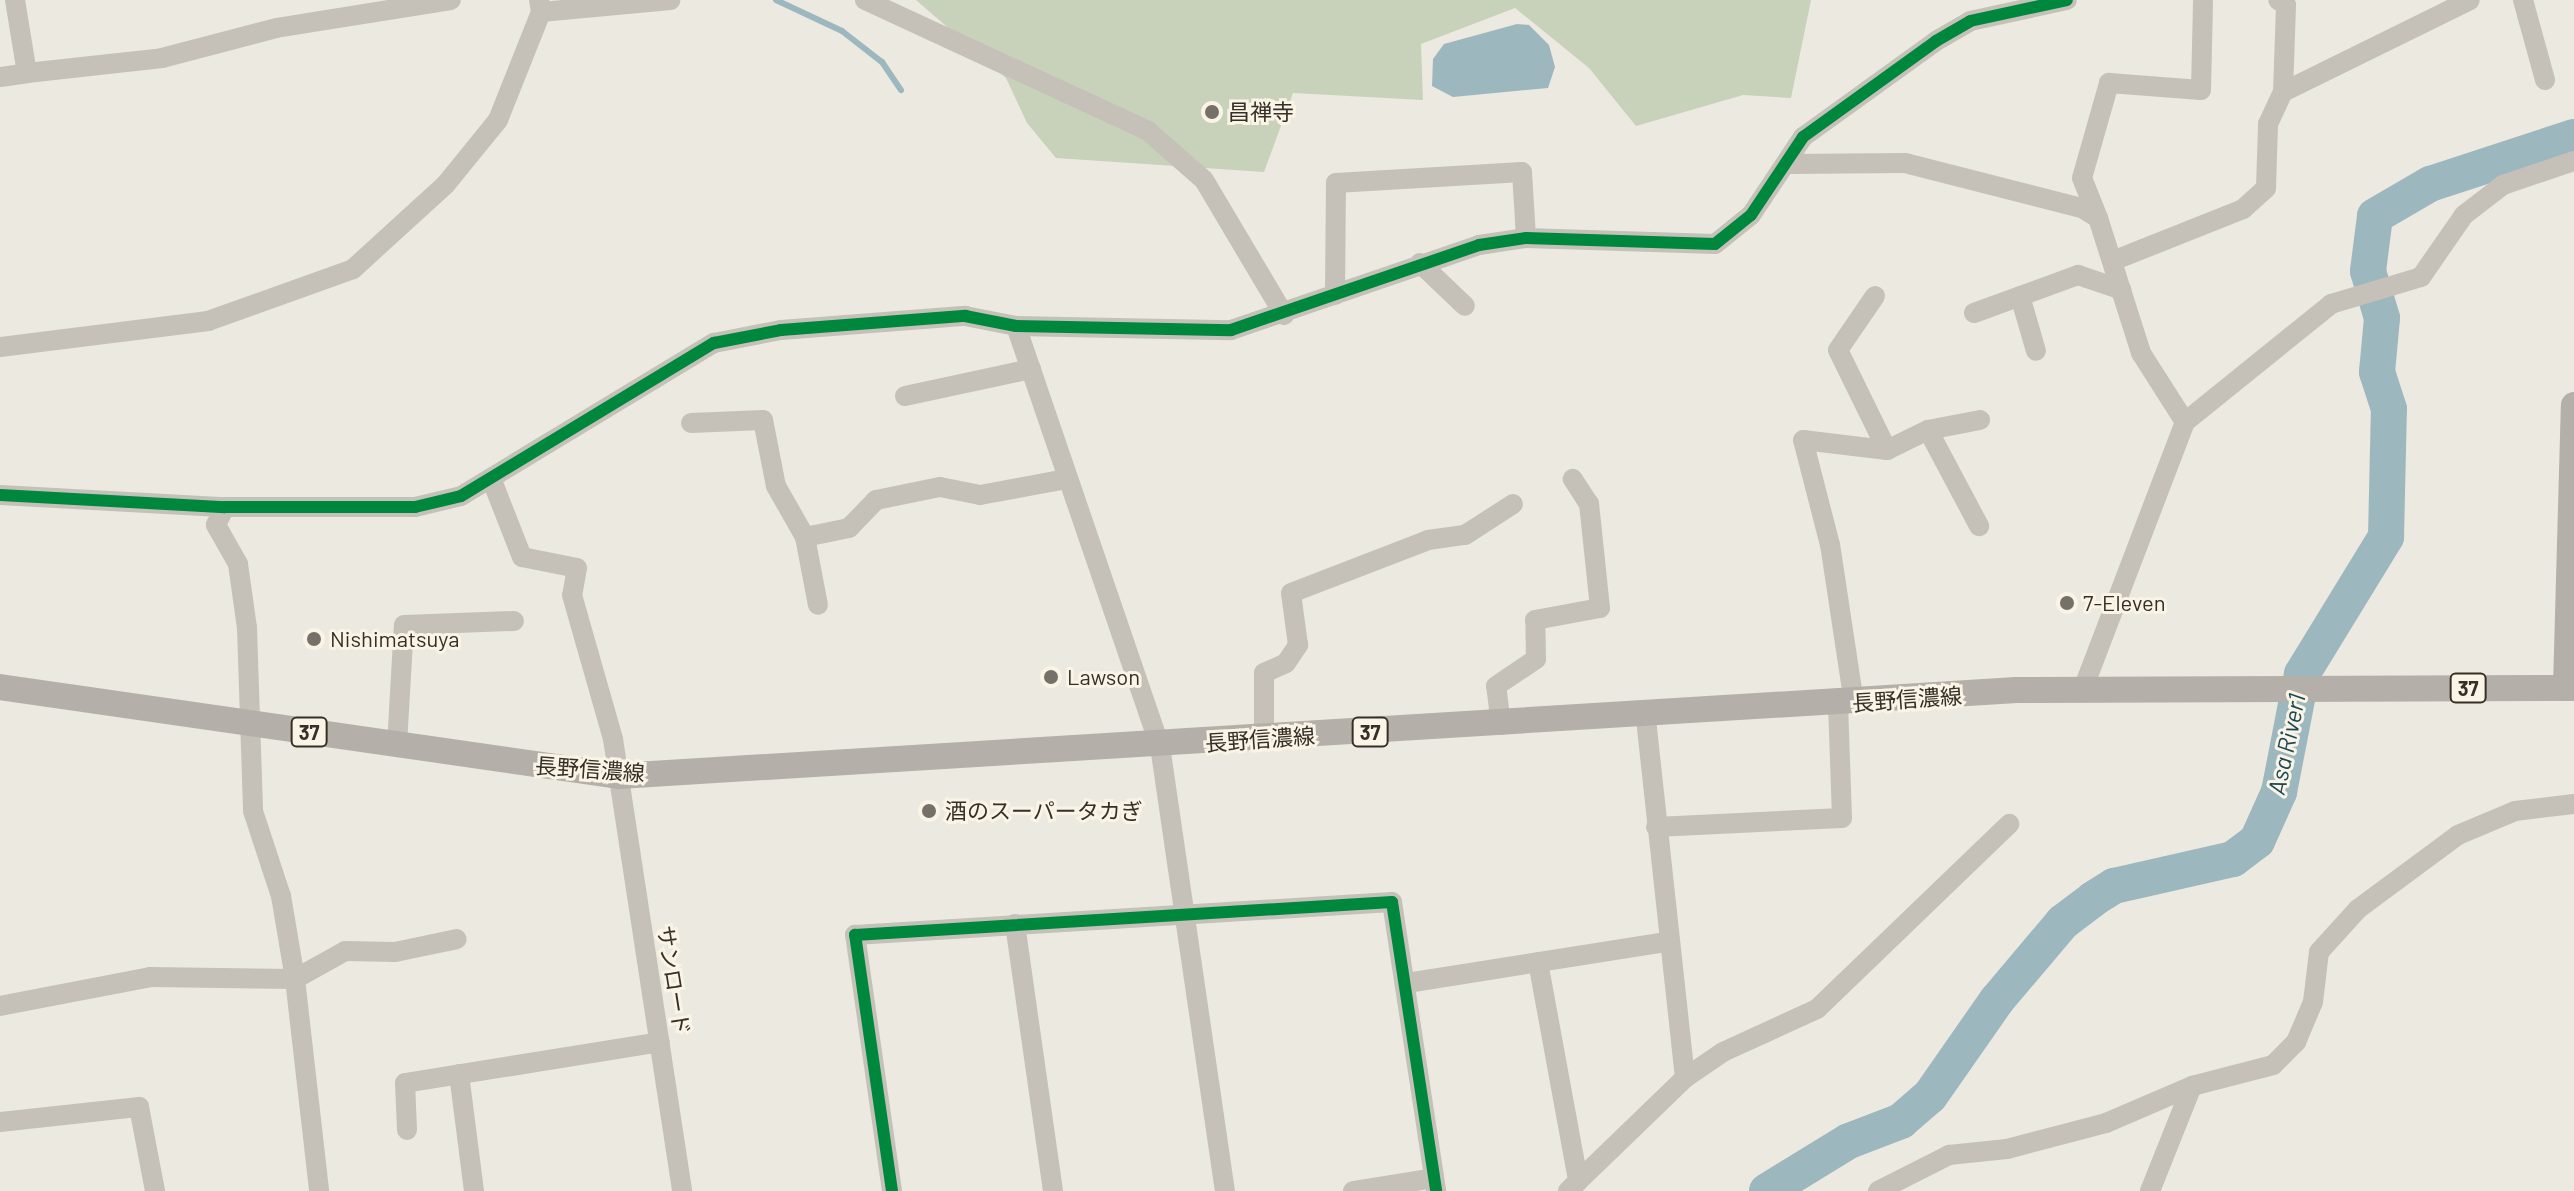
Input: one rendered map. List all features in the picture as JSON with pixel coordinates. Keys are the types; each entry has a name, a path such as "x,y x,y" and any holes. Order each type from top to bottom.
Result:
{"main road":[{"path":"2570,688 2574,405"},
{"name":"長野信濃線","path":"0,687 619,776 1160,746 1264,737 1646,719 2083,689 2570,688"}],"street":[{"path":"15,0 27,73"},
{"path":"0,77 162,58 276,28 451,0"},
{"path":"0,347 208,321 353,269 446,184 498,120 540,6 670,0"},
{"path":"865,0 1148,131 1204,180 1284,315"},
{"path":"0,495 225,507 415,507 461,496 714,343 781,330 965,316 1016,326 1231,330 1284,315 1420,263 1526,238 1715,244 1732,237 1789,164 1803,137 1827,117 1959,27 2067,0"},
{"path":"2185,422 2141,353 2115,260 2082,178 2109,83 2201,90 2203,0"},
{"path":"2283,92 2470,0"},
{"path":"2523,0 2545,80"},
{"path":"2115,260 2243,209 2266,188 2268,124 2283,92 2286,2"},
{"path":"2083,689 2185,422 2342,299 2397,289 2421,277 2464,215 2503,185 2574,161"},
{"path":"1789,164 1905,163 2098,218"},
{"path":"1335,295 1336,183 1522,172 1526,238"},
{"path":"1420,263 1465,306"},
{"path":"1974,313 2078,275 2122,290"},
{"path":"1875,296 1838,350 1887,450"},
{"path":"2020,296 2036,351"},
{"path":"1016,326 1160,746 1225,1191"},
{"path":"905,396 1031,369"},
{"path":"691,423 763,420 776,486 805,537 818,605"},
{"path":"1656,827 1842,818 1846,703 1830,545 1803,440 1887,450 1928,430 1980,420"},
{"path":"1928,430 1979,526"},
{"name":"サンロード","path":"491,478 522,557 577,568 572,595 619,776 682,1191"},
{"path":"805,537 849,528 876,500 940,487 980,495 1066,479"},
{"path":"1501,725 1496,686 1536,659 1535,620 1600,608 1589,504 1573,479"},
{"path":"1264,737 1264,673 1286,663 1298,645 1291,593 1428,540 1465,535 1513,504"},
{"path":"225,507 216,525 238,564 255,724 253,811 281,896 295,979 319,1191"},
{"path":"397,745 404,625 514,621"},
{"path":"1646,719 1667,942 1685,1078"},
{"path":"1878,1191 1949,1155 2007,1149 2106,1123 2192,1086 2273,1065 2288,1049 2313,1002 2319,952 2401,876 2458,835 2515,811 2574,804"},
{"path":"1573,1186 1685,1078 1723,1052 1817,1009 2009,824"},
{"path":"892,1191 855,935 1392,902 1407,983 1435,1185 1353,1191"},
{"path":"1015,924 1053,1191"},
{"path":"0,1006 150,977 295,979 345,951 395,952 457,939"},
{"path":"1407,983 1667,942"},
{"path":"1538,962 1573,1186"},
{"path":"407,1130 405,1083 660,1042"},
{"path":"459,1074 474,1191"},
{"path":"2150,1191 2192,1086"},
{"path":"0,1122 139,1107 155,1191"}],"green space":[{"path":"916,0 1811,0 1791,98 1743,95 1636,126 1589,68 1515,8 1421,44 1423,100 1293,93 1264,172 1056,158 1027,123 1006,78"}],"water":[{"path":"1517,24 1529,25 1549,45 1555,67 1548,88 1453,97 1432,86 1433,59 1444,44"}],"waterway":[{"path":"776,0 842,31 882,62 901,90"},
{"name":"Asa River1","path":"1767,1191 1849,1141 1901,1121 1930,1096 1997,1000 2063,922 2093,899 2114,886 2233,859 2257,841 2279,792 2302,674 2386,537 2389,409 2377,372 2382,318 2368,271 2375,216 2430,184 2574,137"}],"cycle path":[{"path":"0,495 225,507 415,507 461,496 714,343 781,330 965,316 1016,326 1231,330 1479,245 1526,238 1715,244 1751,215 1803,137 1936,41 1970,21 2067,0"},
{"path":"892,1191 855,935 1392,902 1436,1191"}],"place":[{"name":"昌禅寺","path":"1212,112"},
{"name":"7-Eleven","path":"2067,603"},
{"name":"Nishimatsuya","path":"314,639"},
{"name":"Lawson","path":"1051,677"},
{"name":"酒のスーパータカぎ","path":"929,811"}]}
